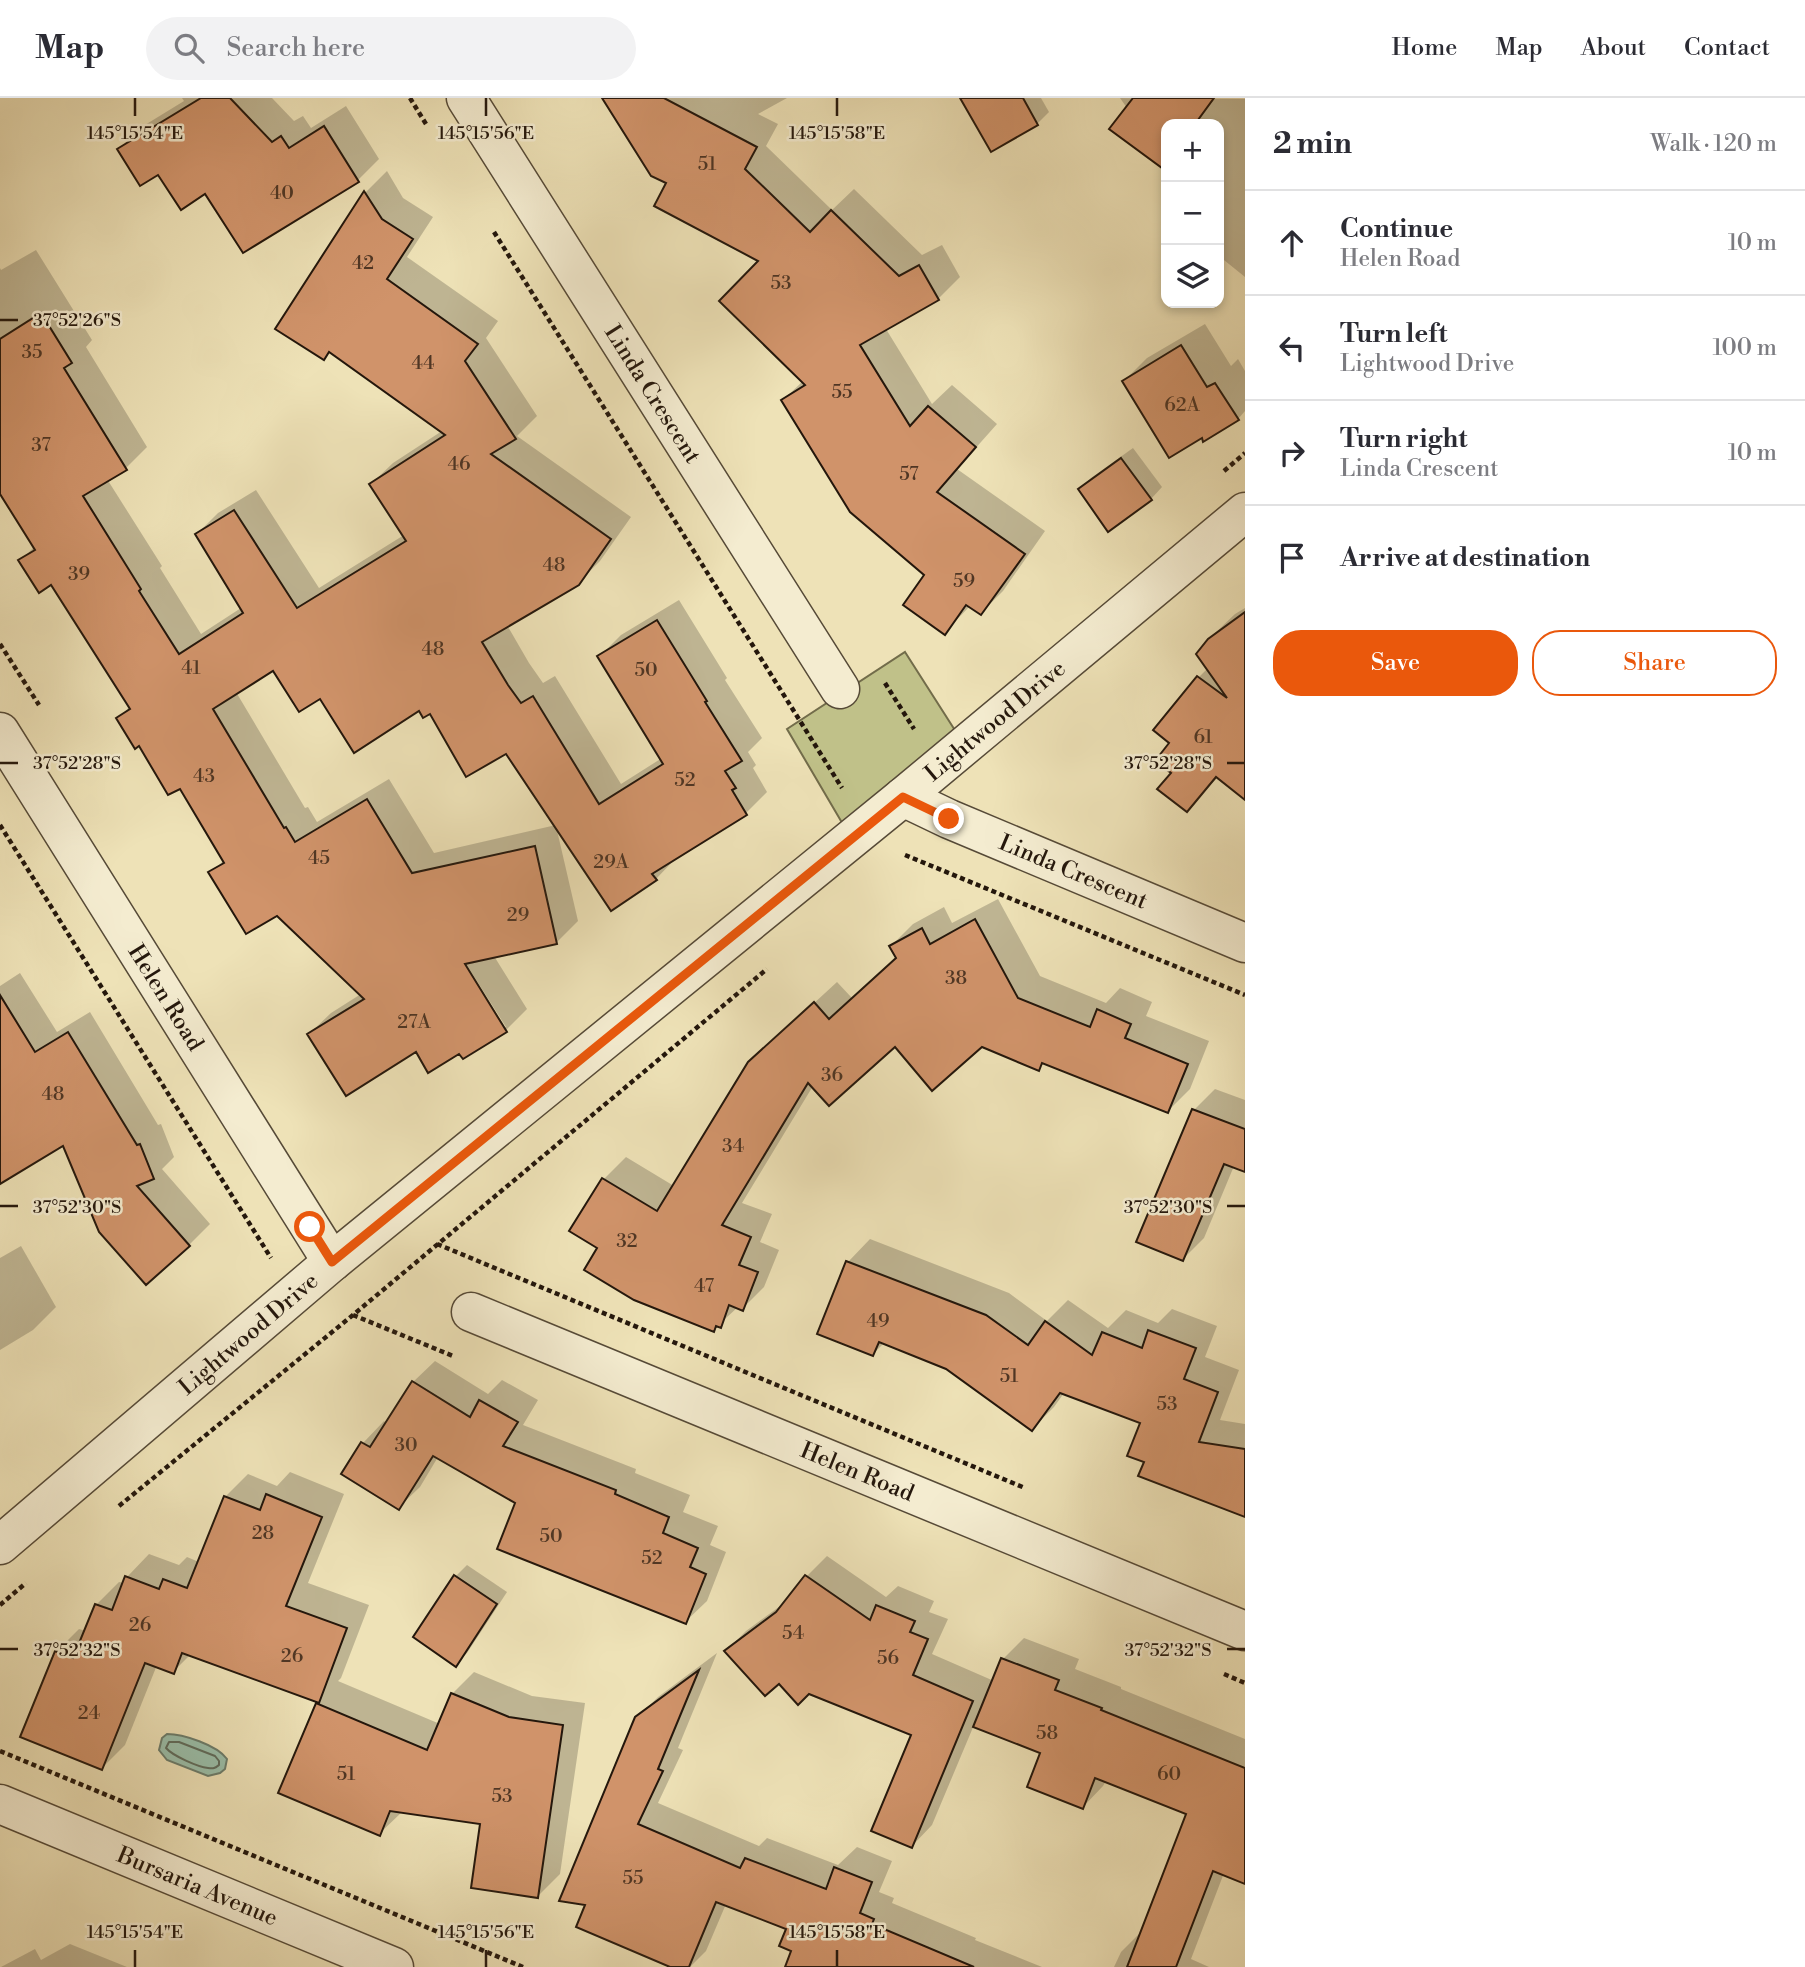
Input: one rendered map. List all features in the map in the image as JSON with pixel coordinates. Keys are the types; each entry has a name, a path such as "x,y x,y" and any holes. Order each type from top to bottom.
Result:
{"street":[{"name":"Linda Crescent","path":"466,98 840,689"},
{"name":"Lightwood Drive","path":"0,1545 332,1262 903,797 1245,512"},
{"name":"Helen Road","path":"0,732 332,1262"},
{"name":"Linda Crescent","path":"903,797 949,819 1245,943"},
{"name":"Helen Road","path":"471,1312 1245,1631"},
{"name":"Bursaria Avenue","path":"0,1804 394,1967"}],"path":[{"path":"410,98 432,133"},
{"path":"491,227 842,789"},
{"path":"0,825 271,1258"},
{"path":"905,855 1245,995"},
{"path":"119,1506 778,961"},
{"path":"437,1244 1027,1489"},
{"path":"0,1605 29,1581"},
{"path":"0,1751 523,1967"}],"shaded area":[{"path":"905,652 965,746 851,838 787,729"}],"water":[{"path":"167,1734 190,1738 216,1749 227,1759 225,1769 208,1776 167,1760 159,1750 162,1738"}],"building":[{"path":"201,98 230,98 272,142 281,136 289,148 324,126 359,182 243,253 205,194 181,210 158,175 140,186 117,149"},
{"path":"602,98 664,98 757,147 745,169 810,232 831,210 899,276 919,265 939,300 860,345 910,426 928,406 976,447 937,492 1025,554 981,615 966,605 945,635 903,605 924,575 850,512 781,400 805,385 719,301 758,261 654,206 666,183 651,176"},
{"path":"960,98 1023,98 1038,125 991,152"},
{"path":"1133,98 1214,98 1199,119 1161,119 1161,167 1109,129"},
{"path":"364,191 382,219 413,239 387,279 478,344 465,361 516,439 491,454 611,539 579,585 482,642 508,685 521,703 533,696 599,804 663,764 597,656 657,620 742,761 725,771 736,788 732,790 747,815 652,874 657,880 611,911 506,754 466,777 430,714 423,718 419,711 354,753 320,699 299,712 273,671 213,709 295,842 367,799 412,873 535,846 557,944 465,964 507,1032 463,1059 459,1054 428,1073 416,1052 346,1096 307,1034 364,999 277,916 246,934 208,872 224,863 180,789 168,795 139,746 135,749 116,718 130,709 51,585 39,593 18,560 35,550 0,494 0,339 41,313 72,363 64,368 127,470 83,496 179,654 243,613 195,534 234,510 297,608 406,541 369,484 445,435 329,352 324,360 275,329"},
{"path":"1181,345 1207,387 1215,383 1239,420 1203,442 1202,438 1169,458 1122,381"},
{"path":"1121,458 1152,500 1108,532 1078,489"},
{"path":"1245,612 1245,800 1216,777 1187,812 1157,789 1171,773 1155,761 1169,743 1153,730 1197,676 1227,698 1196,654 1208,639"},
{"path":"975,919 1018,998 1090,1027 1097,1009 1131,1024 1125,1038 1188,1064 1168,1113 1042,1063 1039,1071 982,1047 932,1091 895,1047 829,1106 808,1083 722,1225 751,1237 739,1265 758,1272 743,1311 729,1305 721,1328 716,1326 714,1332 634,1300 584,1270 597,1248 569,1231 602,1178 657,1211 748,1062 814,1002 829,1019 896,958 889,946 922,928 930,944"},
{"path":"0,995 35,1052 68,1032 137,1145 140,1144 154,1179 137,1186 190,1246 146,1285 99,1232 63,1146 0,1184"},
{"path":"1192,1109 1245,1129 1245,1172 1224,1164 1183,1261 1136,1242"},
{"path":"846,1261 986,1315 1028,1345 1045,1321 1092,1355 1102,1332 1142,1348 1148,1330 1196,1348 1184,1379 1218,1392 1199,1442 1245,1449 1245,1517 1138,1476 1144,1462 1127,1456 1140,1423 1060,1393 1032,1431 946,1369 879,1342 873,1356 817,1334"},
{"path":"412,1381 470,1417 479,1400 518,1422 503,1446 616,1490 615,1494 669,1517 663,1533 698,1548 690,1567 706,1574 686,1624 497,1549 515,1503 433,1456 399,1510 341,1474 361,1442 370,1447"},
{"path":"266,1494 322,1517 286,1606 347,1628 319,1703 182,1653 174,1674 145,1663 102,1770 20,1737 55,1651 73,1658 95,1604 112,1610 125,1576 159,1589 163,1579 187,1588 224,1496 260,1510"},
{"path":"454,1575 497,1604 456,1667 413,1637"},
{"path":"805,1575 870,1620 876,1605 915,1621 910,1632 928,1639 913,1675 973,1701 912,1848 871,1831 911,1735 809,1694 798,1705 779,1684 765,1696 724,1651 776,1612"},
{"path":"1001,1658 1059,1680 1055,1690 1245,1768 1245,1884 1213,1871 1176,1967 1127,1967 1186,1814 1095,1778 1083,1809 1027,1787 1040,1753 973,1727"},
{"path":"699,1670 658,1769 663,1771 638,1824 740,1868 745,1858 826,1889 834,1867 872,1882 860,1913 874,1919 872,1924 974,1967 785,1967 791,1951 779,1946 786,1929 716,1902 689,1967 670,1967 576,1927 585,1905 559,1901 635,1717"},
{"path":"451,1693 509,1717 563,1725 538,1898 471,1888 480,1824 390,1811 380,1836 278,1793 316,1703 427,1750"}],"route":[{"path":"310,1227 332,1262 903,797 949,819"}]}
